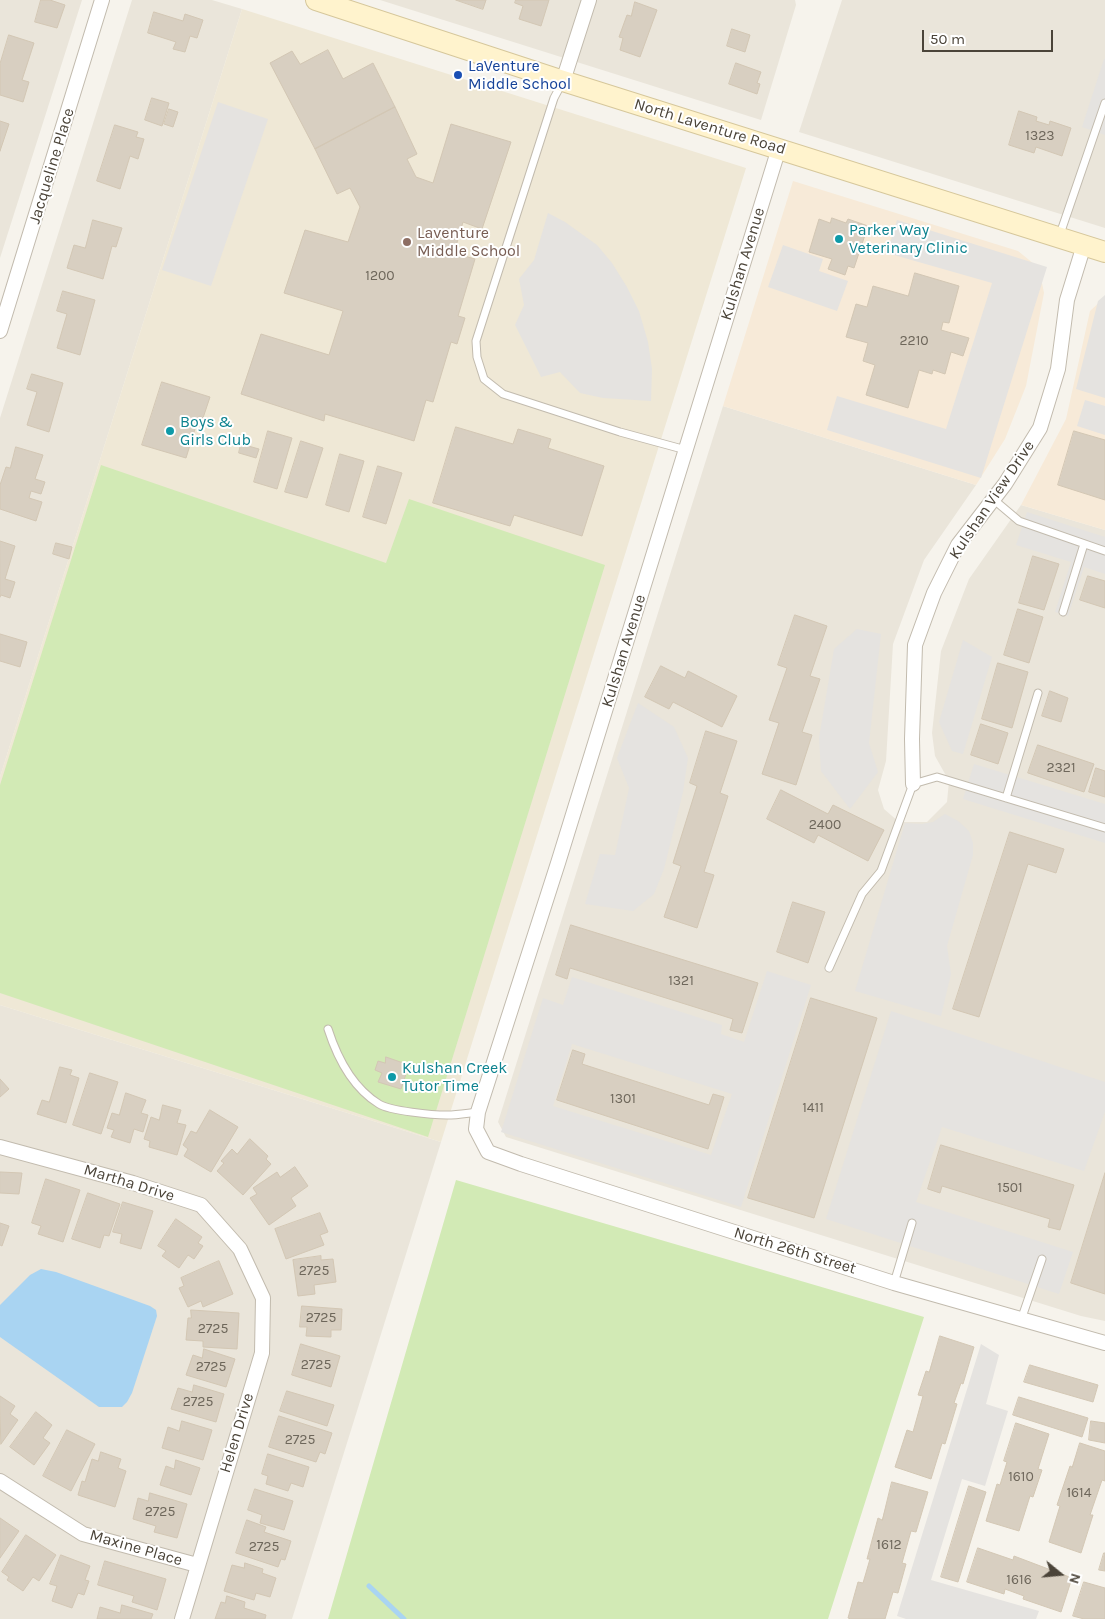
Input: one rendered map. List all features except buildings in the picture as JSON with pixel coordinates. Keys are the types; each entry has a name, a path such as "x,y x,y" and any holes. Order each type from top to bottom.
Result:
{"street":[{"name":"Jacqueline Place","path":"0,331 102,0"},
{"name":"North Laventure Road","path":"316,0 1105,252"},
{"path":"563,80 589,0"},
{"name":"Kulshan Avenue","path":"488,1152 476,1130 478,1112 561,854 779,148"},
{"name":"Kulshan View Drive","path":"913,784 912,738 915,645 934,593 958,545 1005,484 1040,428 1058,369 1067,300 1084,245"},
{"name":"Martha Drive","path":"0,1147 133,1183 201,1206 240,1249"},
{"name":"North 26th Street","path":"488,1152 894,1282 1105,1343"},
{"name":"Helen Drive","path":"182,1619 262,1353 263,1298 240,1249"},
{"name":"Maxine Place","path":"0,1481 83,1534 197,1565"}],"lane":[{"path":"563,80 554,98 476,341 477,357 484,379 503,394 620,432 686,450"},
{"path":"1059,237 1105,103"},
{"path":"993,499 1019,521 1105,551"},
{"path":"1063,612 1084,544"},
{"path":"1006,798 1038,693"},
{"path":"829,968 862,894 881,871 913,784 937,777 1105,828"},
{"path":"328,1029 347,1073 380,1105 400,1110 448,1115 478,1112"},
{"path":"894,1282 912,1223"},
{"path":"1021,1320 1042,1259"}],"shaded area":[{"path":"0,0 82,0 0,258"},
{"path":"132,0 212,0 242,9 0,777 0,418"},
{"path":"380,0 795,0 796,5 761,120"},
{"path":"842,0 1105,0 1105,228 799,132"},
{"name":"LaVenture Middle School","path":"242,9 746,168 441,1142 0,1005 0,777"},
{"path":"1105,59 1105,135 1082,127"},
{"path":"218,102 268,119 211,286 162,270"},
{"path":"793,181 1018,251 1039,268 1044,293 1026,386 1005,439 976,485 723,406"},
{"path":"548,213 565,222 597,245 612,263 627,287 639,311 648,342 652,369 651,401 603,398 580,393 560,372 541,377 515,325 524,305 519,279 534,260"},
{"path":"897,220 1047,267 981,478 827,430 837,396 946,429 992,283 887,253"},
{"path":"783,245 823,259 819,271 848,281 837,311 768,287"},
{"path":"1105,295 1105,398 1076,389 1098,301"},
{"path":"1105,297 1105,530 1021,505 1066,419 1090,311"},
{"path":"1085,400 1105,406 1105,435 1077,426"},
{"path":"723,406 976,485 924,560 893,644 886,761 878,790 884,809 899,822 927,822 947,802 949,781 935,756 932,733 941,651 969,579 1021,505 1105,530 1105,1321 1081,1316 506,1137 498,1122"},
{"path":"1027,512 1105,537 1105,574 1084,567 1068,616 1055,612 1071,562 1016,545"},
{"path":"857,629 881,634 869,743 878,772 850,809 821,771 819,738 834,649"},
{"path":"963,640 992,657 963,754 952,751 939,722"},
{"path":"638,703 674,727 688,758 683,792 664,869 654,894 633,911 585,904 600,854 615,855 629,788 617,758"},
{"path":"974,764 1105,804 1105,843 963,799"},
{"path":"945,814 958,821 969,831 973,843 973,855 947,946 951,974 941,1016 855,991 905,823 922,824 933,822"},
{"path":"767,971 811,985 741,1207 501,1132 543,998 563,1005 572,977 722,1025 721,1034 744,1042","holes":["572,1044 732,1094 711,1155 553,1106"]},
{"path":"0,1005 441,1142 292,1619 0,1619"},
{"path":"891,1011 1105,1082 1105,1112 1084,1171 942,1127 916,1202 1073,1252 1059,1294 826,1219"},
{"path":"981,1344 999,1355 986,1404 1008,1411 985,1486 962,1479 931,1580 1039,1611 1036,1619 906,1619 897,1616"}],"green space":[{"path":"101,465 386,563 409,499 605,565 428,1137 0,993 0,785"},
{"path":"456,1180 924,1317 828,1619 328,1619"}],"water":[{"path":"41,1269 56,1272 150,1306 156,1310 157,1316 132,1393 122,1407 99,1407 0,1337 0,1305 30,1275"}],"waterway":[{"path":"369,1586 404,1619"}],"place":[{"name":"LaVenture Middle School","path":"458,75"},
{"name":"Parker Way Veterinary Clinic","path":"839,239"},
{"name":"Laventure Middle School","path":"407,242"},
{"name":"Boys & Girls Club","path":"170,431"},
{"name":"Kulshan Creek Tutor Time","path":"392,1077"}]}
